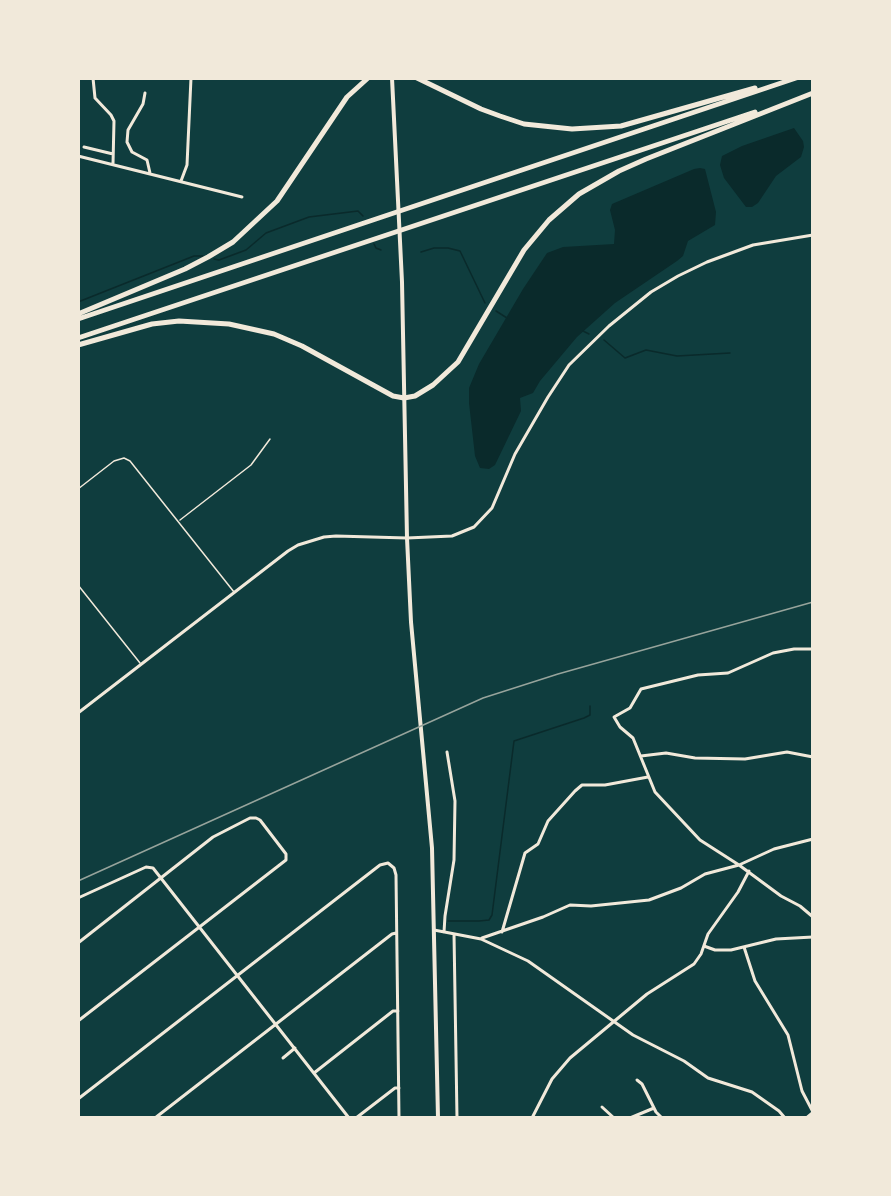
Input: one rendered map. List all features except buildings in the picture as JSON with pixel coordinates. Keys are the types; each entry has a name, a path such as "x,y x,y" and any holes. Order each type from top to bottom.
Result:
{"highway":[{"path":"78,314 185,269 233,242 277,201 347,97 368,78"},
{"path":"417,78 500,116 524,123 572,129 621,126 790,78"},
{"path":"78,319 796,78"},
{"path":"78,338 813,92"},
{"path":"78,345 152,324 179,321 229,324 274,334 302,346 385,392 404,398 415,396 434,385 458,362 524,250 549,220 579,194 637,163 813,92"}],"street":[{"path":"93,78 95,98 114,121 113,164"},
{"path":"181,181 187,165 191,78"},
{"path":"392,78 400,245 407,538 412,641 424,746 432,848 438,1118"},
{"path":"145,93 143,104 128,130 127,142 132,152 148,162 150,173"},
{"path":"84,147 113,154"},
{"path":"78,156 242,197"},
{"path":"78,713 288,551 306,542 336,536 407,538 452,536 474,527 485,518 499,495 514,454 569,365 609,326 637,303 678,276 722,255 769,241 813,235"},
{"path":"813,649 794,649 773,653 728,673 698,675 641,689 630,708 614,717 620,727 633,738 658,797 700,840 749,871 813,917"},
{"path":"444,932 454,860 455,801 447,752"},
{"path":"641,756 666,753 695,758 745,759 787,752 813,757"},
{"path":"502,932 523,858 531,848 538,844 548,821 575,791 582,785 605,785 648,777"},
{"path":"78,943 213,837 250,818 260,820 287,856 286,860 78,1022"},
{"path":"481,939 570,905 591,906 649,900 681,888 705,874 739,865 774,849 813,839"},
{"path":"78,1099 380,865 390,864 396,872 399,1118"},
{"path":"78,898 146,867 152,867 349,1118"},
{"path":"532,1118 558,1072 570,1058 658,986 694,964 708,934 733,900 749,871"},
{"path":"434,930 481,939 537,967 638,1038 684,1061 708,1078 752,1092 785,1118"},
{"path":"155,1118 392,934 397,933"},
{"path":"454,934 457,1118"},
{"path":"704,946 715,950 731,950 776,939 813,938"},
{"path":"744,947 760,990 788,1035 802,1091 813,1112 807,1118"},
{"path":"314,1073 393,1011 398,1011"},
{"path":"283,1058 294,1048"},
{"path":"637,1080 642,1084 654,1108 662,1118"},
{"path":"356,1118 399,1088"},
{"path":"602,1107 614,1118"},
{"path":"631,1118 654,1108"}],"lane":[{"path":"179,520 251,465 270,440"},
{"path":"78,489 114,461 124,458 136,466 235,592"},
{"path":"78,585 140,664"}],"water":[{"path":"794,128 803,141 801,157 776,176 758,203 752,207 746,207 724,178 720,165 722,156 742,146"},
{"path":"700,168 705,169 716,212 715,225 688,241 683,256 615,303 577,337 540,381 533,393 520,398 521,411 495,465 489,469 480,468 475,456 469,388 479,364 547,253 563,247 614,244 615,230 610,210 612,204"}],"waterway":[{"path":"214,259 219,260 246,250 266,233 309,217 358,211 363,216"},
{"path":"374,244 381,250"},
{"path":"421,252 434,248 460,251 485,303"},
{"path":"78,302 194,256 203,256"},
{"path":"496,311 507,318"},
{"path":"583,331 589,334"},
{"path":"604,340 625,358 646,350 677,356 730,353"},
{"path":"448,921 489,920 492,915 514,741 584,718 590,715 590,706"}],"railway":[{"path":"78,881 483,698 558,674 813,602"}]}
